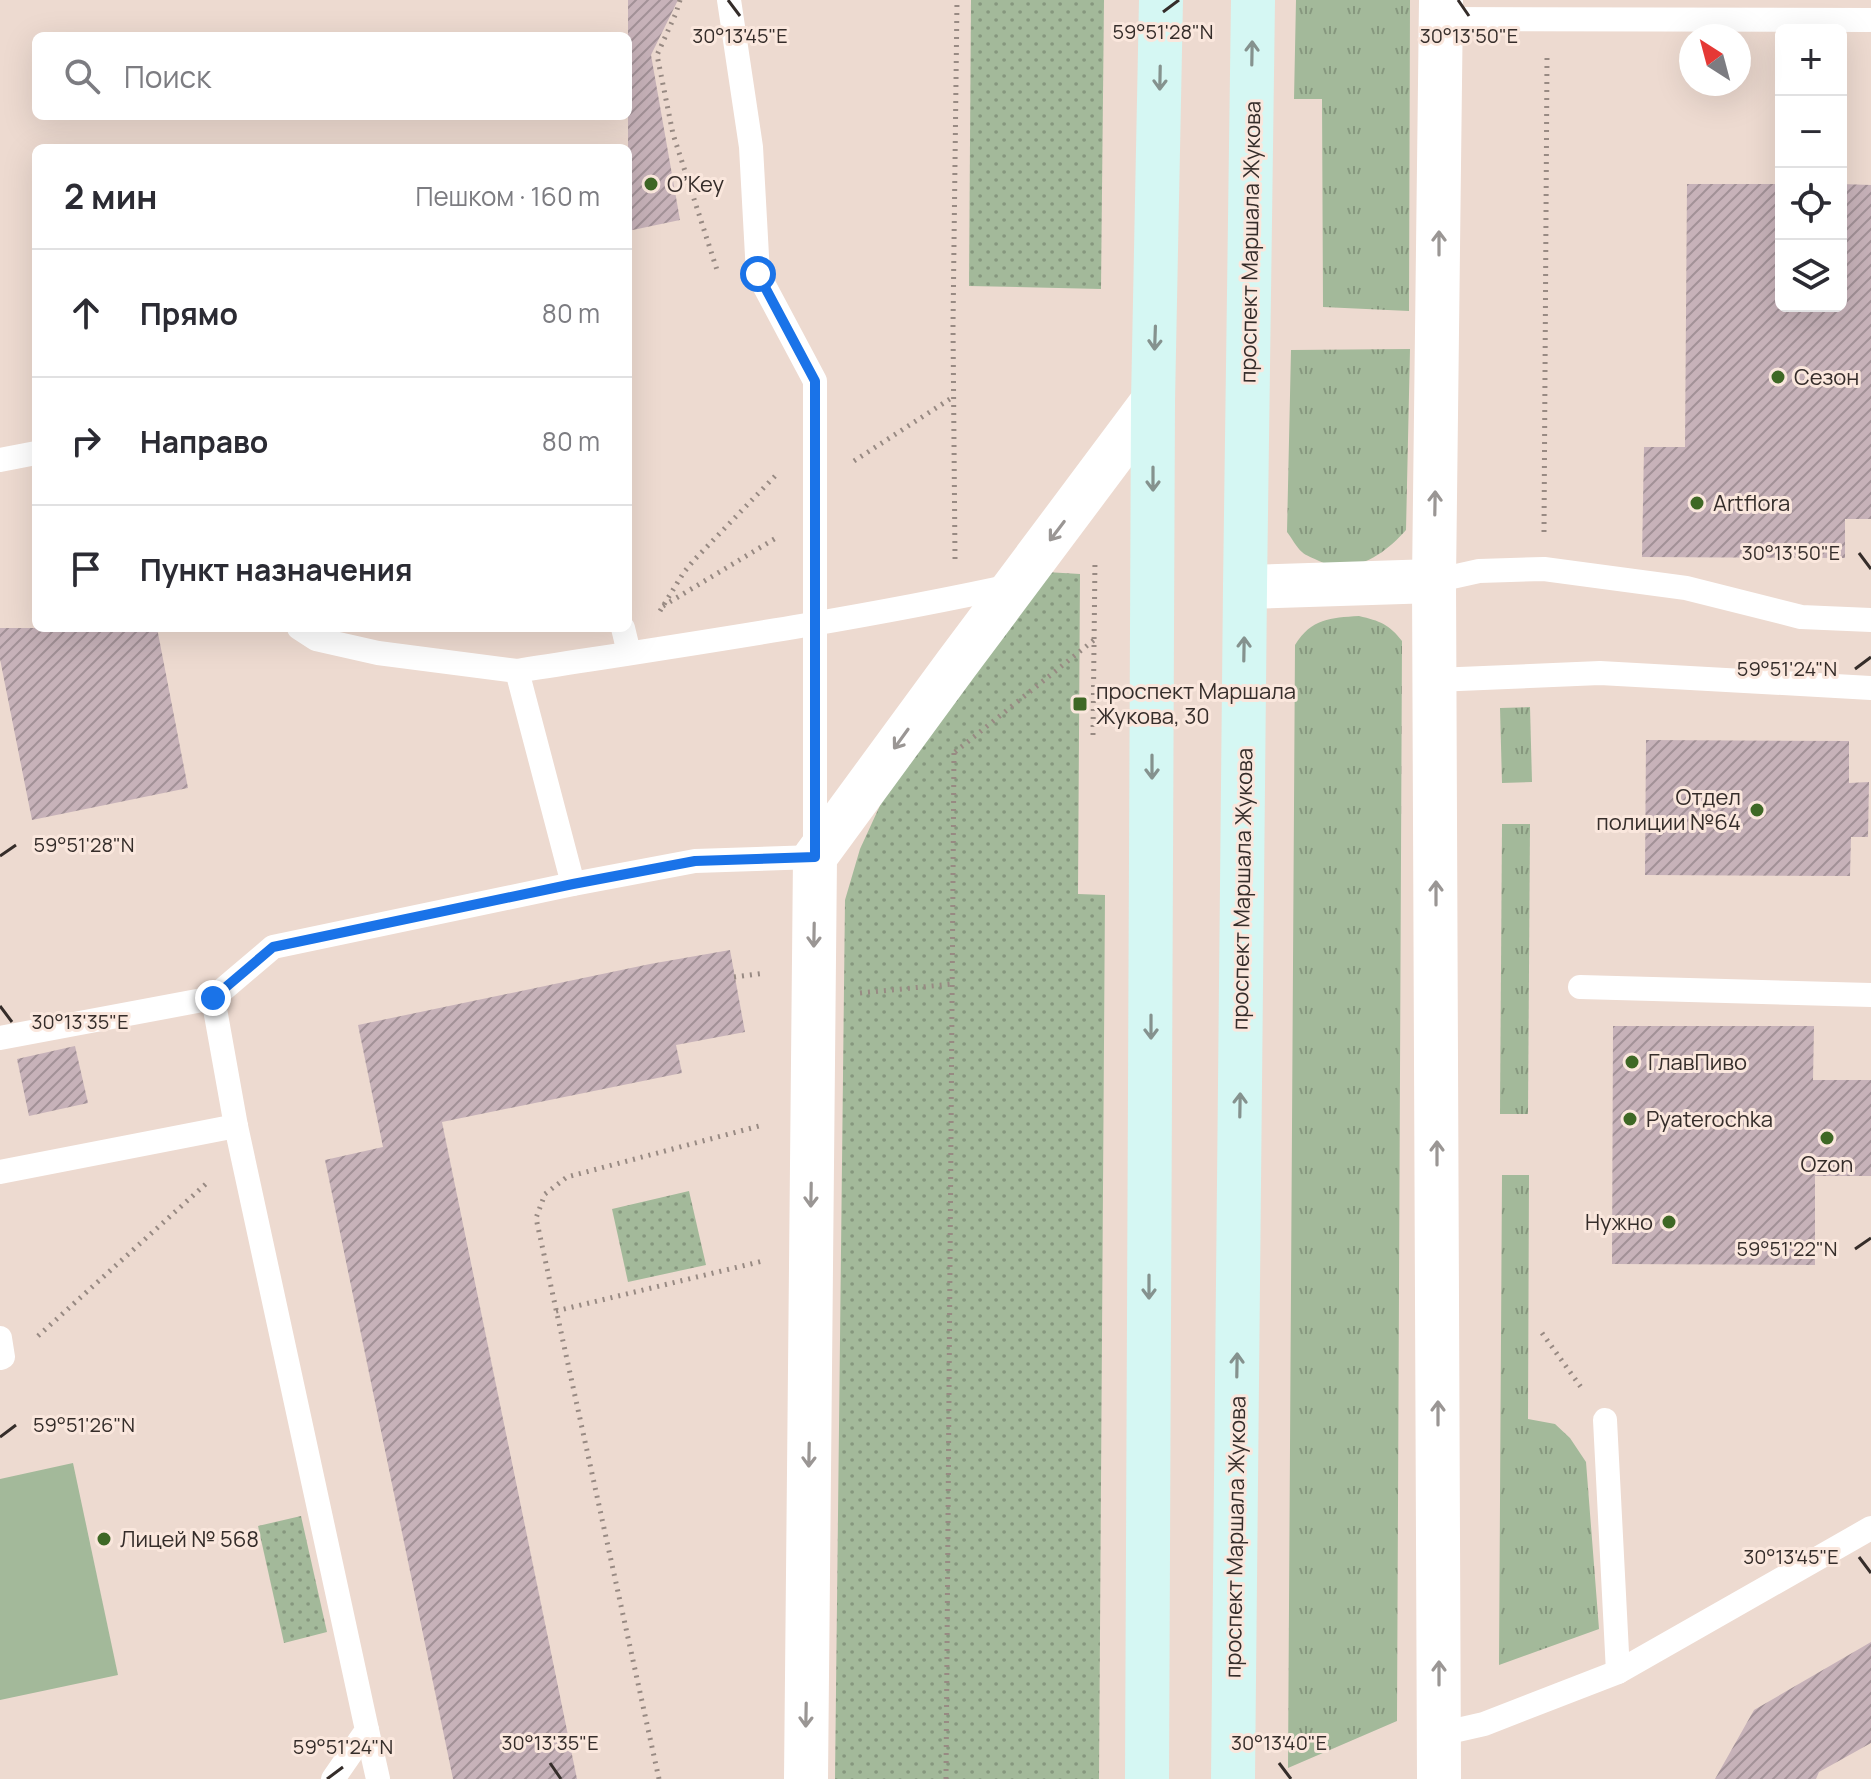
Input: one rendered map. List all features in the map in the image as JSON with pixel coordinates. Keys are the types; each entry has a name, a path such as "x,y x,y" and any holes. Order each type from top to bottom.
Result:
{"main road":[{"path":"1147,1779 1153,401 1161,0"},
{"name":"проспект Маршала Жукова","path":"1233,1779 1253,0"}],"street":[{"path":"1439,1779 1434,581 1440,9"},
{"path":"806,1779 815,857 1153,401"},
{"path":"1245,587 1434,581"}],"lane":[{"path":"0,1038 213,998 273,947 695,861 815,857 815,381 758,274 751,147 729,0"},
{"path":"1440,9 1548,18 1871,20"},
{"path":"0,460 32,454"},
{"path":"1434,581 1479,571 1544,569 1686,588 1801,617 1871,620"},
{"path":"305,632 316,639 378,653 517,671 814,624 1017,584"},
{"path":"624,632 629,653"},
{"path":"517,671 573,884"},
{"path":"1435,680 1600,673 1871,688"},
{"path":"1580,987 1871,995"},
{"path":"213,998 236,1126 378,1779"},
{"path":"0,1172 236,1126"},
{"path":"1605,1420 1618,1672"},
{"path":"1440,1734 1484,1724 1618,1672 1871,1528"},
{"path":"333,1779 367,1730"}],"path":[{"path":"680,0 657,55 673,134 721,277"},
{"path":"955,561 957,0"},
{"path":"1544,569 1548,18"},
{"path":"852,461 954,397"},
{"path":"659,615 695,559 781,469 780,483"},
{"path":"776,554 777,525"},
{"path":"662,606 776,538"},
{"path":"1093,735 1095,554"},
{"path":"954,753 1095,639"},
{"path":"946,1779 954,739"},
{"path":"734,977 766,972"},
{"path":"853,993 953,984"},
{"path":"659,1779 536,1218 545,1194 567,1177 763,1125"},
{"path":"1,1351 22,1350 242,1151"},
{"path":"556,1311 764,1261"},
{"path":"1542,1333 1605,1420"}],"green space":[{"path":"971,0 1104,0 1101,289 969,286"},
{"path":"1296,0 1410,0 1409,311 1323,307 1322,99 1294,99"},
{"path":"1410,349 1406,530 1378,555 1356,565 1332,565 1306,555 1287,532 1291,350"},
{"path":"1046,572 1080,574 1078,894 1105,895 1099,1779 835,1779 845,900 860,849 883,799"},
{"path":"1359,616 1384,624 1402,641 1397,1721 1288,1768 1295,645 1315,624"},
{"path":"1530,707 1532,782 1502,783 1500,708"},
{"path":"1502,824 1530,824 1528,1114 1500,1114"},
{"path":"1502,1175 1529,1175 1528,1419 1555,1424 1570,1438 1586,1462 1599,1629 1499,1665"},
{"path":"689,1191 706,1265 628,1282 612,1209"},
{"path":"73,1463 118,1675 0,1700 0,1479"},
{"path":"301,1516 327,1632 284,1643 258,1526"}],"building":[{"path":"628,0 678,0 651,55 680,220 632,230 632,144 628,144 628,120 632,120 632,32 628,32"},
{"name":"Сезон","path":"1687,184 1775,184 1775,312 1847,312 1847,184 1871,185 1871,519 1845,519 1845,558 1642,557 1644,447 1685,447"},
{"path":"0,628 32,628 32,632 158,632 188,788 32,820 0,659"},
{"name":"Отдел полиции №64","path":"1646,740 1849,741 1849,783 1869,782 1868,837 1851,837 1850,876 1645,875"},
{"path":"730,950 745,1032 676,1045 682,1073 442,1122 577,1779 453,1779 325,1160 383,1147 358,1025"},
{"path":"1613,1026 1814,1026 1813,1080 1871,1080 1871,1176 1815,1176 1815,1265 1612,1264"},
{"path":"75,1046 88,1103 29,1116 17,1059"},
{"path":"1871,1642 1871,1743 1819,1772 1816,1779 1715,1779 1754,1710"}],"place":[{"name":"O’Key","path":"651,184"},
{"name":"Сезон","path":"1778,377"},
{"name":"Artflora","path":"1697,503"},
{"name":"проспект Маршала Жукова, 30","path":"1080,704"},
{"name":"Отдел полиции №64","path":"1757,810"},
{"name":"ГлавПиво","path":"1632,1062"},
{"name":"Pyaterochka","path":"1630,1119"},
{"name":"Ozon","path":"1827,1138"},
{"name":"Нужно","path":"1669,1222"},
{"name":"Лицей № 568","path":"104,1539"}],"route":[{"path":"213,998 273,947 695,861 815,857 815,381 758,274"}]}
